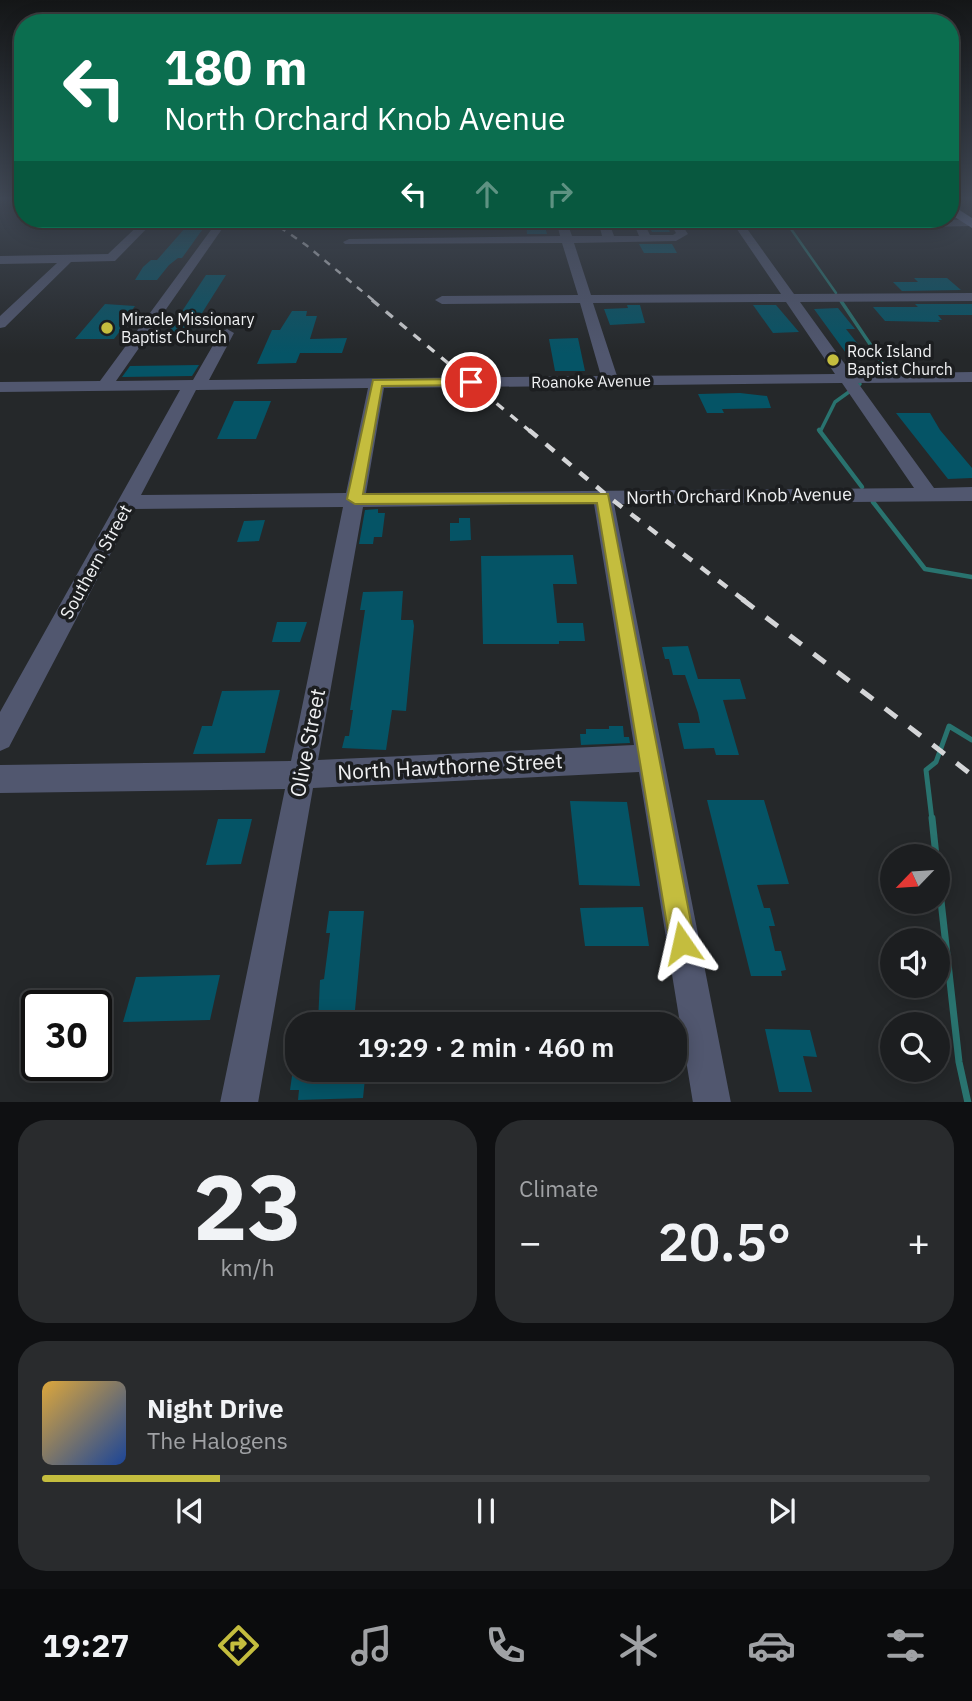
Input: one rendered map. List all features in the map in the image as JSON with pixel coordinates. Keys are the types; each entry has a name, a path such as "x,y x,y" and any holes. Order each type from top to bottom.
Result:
{"street":[{"path":"0,260 111,258 118,251"},
{"path":"105,386 200,251"},
{"path":"570,251 610,380"},
{"path":"759,251 928,494"},
{"path":"0,324 67,260"},
{"path":"442,300 972,297"},
{"name":"Southern Street","path":"0,738 194,385 228,333"},
{"name":"Roanoke Avenue","path":"0,387 972,377"},
{"name":"Olive Street","path":"239,1102 377,383"},
{"name":"North Orchard Knob Avenue","path":"129,502 972,494"},
{"path":"603,498 712,1102"},
{"name":"North Hawthorne Street","path":"0,779 301,775 648,758"}],"building":[{"path":"165,251 187,251 182,258 169,265 157,280 135,280 143,267 151,260 157,260"},
{"path":"643,251 677,253 644,253"},
{"path":"206,275 226,275 185,340 163,340"},
{"path":"914,278 947,278 961,290 902,291 893,282 918,282"},
{"path":"105,304 135,306 114,339 75,339"},
{"path":"915,304 972,304 972,315 938,315 942,320 938,320 940,322 885,321 873,307 918,307"},
{"path":"627,305 640,305 645,323 610,325 604,309 628,308"},
{"path":"753,305 776,305 799,332 773,333"},
{"path":"838,308 855,329 846,329 865,353 846,353 814,309"},
{"path":"292,311 307,311 306,316 317,316 310,339 347,338 342,353 300,353 296,363 257,364 272,330 280,330"},
{"path":"578,338 585,371 555,371 549,339"},
{"path":"199,365 192,376 122,377 130,366"},
{"path":"740,393 767,396 771,408 722,409 724,413 707,413 698,394"},
{"path":"234,401 271,401 256,439 217,439"},
{"path":"896,413 930,413 940,430 972,468 972,478 948,479"},
{"path":"378,509 378,513 385,513 382,537 374,537 373,544 359,544 365,510"},
{"path":"459,518 470,518 471,540 450,541 450,523 459,523"},
{"path":"265,520 259,541 237,542 244,521"},
{"path":"573,555 577,584 553,584 557,623 583,623 585,641 559,641 559,644 483,644 481,556"},
{"path":"403,591 401,620 413,620 414,626 406,711 392,710 386,750 342,748 345,736 349,736 353,710 350,710 365,610 360,610 363,592"},
{"path":"277,622 307,622 300,642 272,642"},
{"path":"688,646 698,679 740,679 746,699 723,700 739,755 716,755 714,748 684,749 678,723 700,723 698,713 685,675 673,675 669,659 665,659 662,647"},
{"path":"280,690 265,753 193,754 202,726 212,726 222,691"},
{"path":"609,726 623,726 624,737 629,737 630,743 581,745 580,734 586,734 586,729 609,729"},
{"path":"707,800 764,800 789,884 757,885 764,908 770,908 775,926 769,926 775,951 781,951 786,970 781,971 782,976 751,976"},
{"path":"570,801 627,802 640,886 579,885"},
{"path":"218,819 252,819 241,864 206,865"},
{"path":"643,907 649,946 585,946 580,908"},
{"path":"329,911 364,911 355,1012 318,1012 320,980 324,979 330,933 326,933"},
{"path":"220,975 210,1020 123,1022 136,977"},
{"path":"765,1029 810,1030 817,1057 803,1056 812,1092 779,1092"},
{"path":"291,1082 365,1082 363,1098 298,1100 299,1090 290,1090"}],"waterway":[{"path":"807,251 836,293"},
{"path":"841,301 878,356 881,363 874,374"},
{"path":"820,432 835,402 860,384"},
{"path":"820,432 862,487"},
{"path":"873,502 925,569 972,577"},
{"path":"932,820 926,770 936,762 949,726 972,740"},
{"path":"932,818 935,844"},
{"path":"942,914 959,1062 968,1102"}],"railway":[{"path":"314,251 374,301"},
{"path":"372,300 531,432"},
{"path":"529,430 610,498 745,601"},
{"path":"742,599 972,775"}],"place":[{"name":"Miracle Missionary Baptist Church","path":"107,328"},
{"name":"Rock Island Baptist Church","path":"833,360"}],"route":[{"path":"471,382 377,383 355,499 603,498 682,943"}]}
